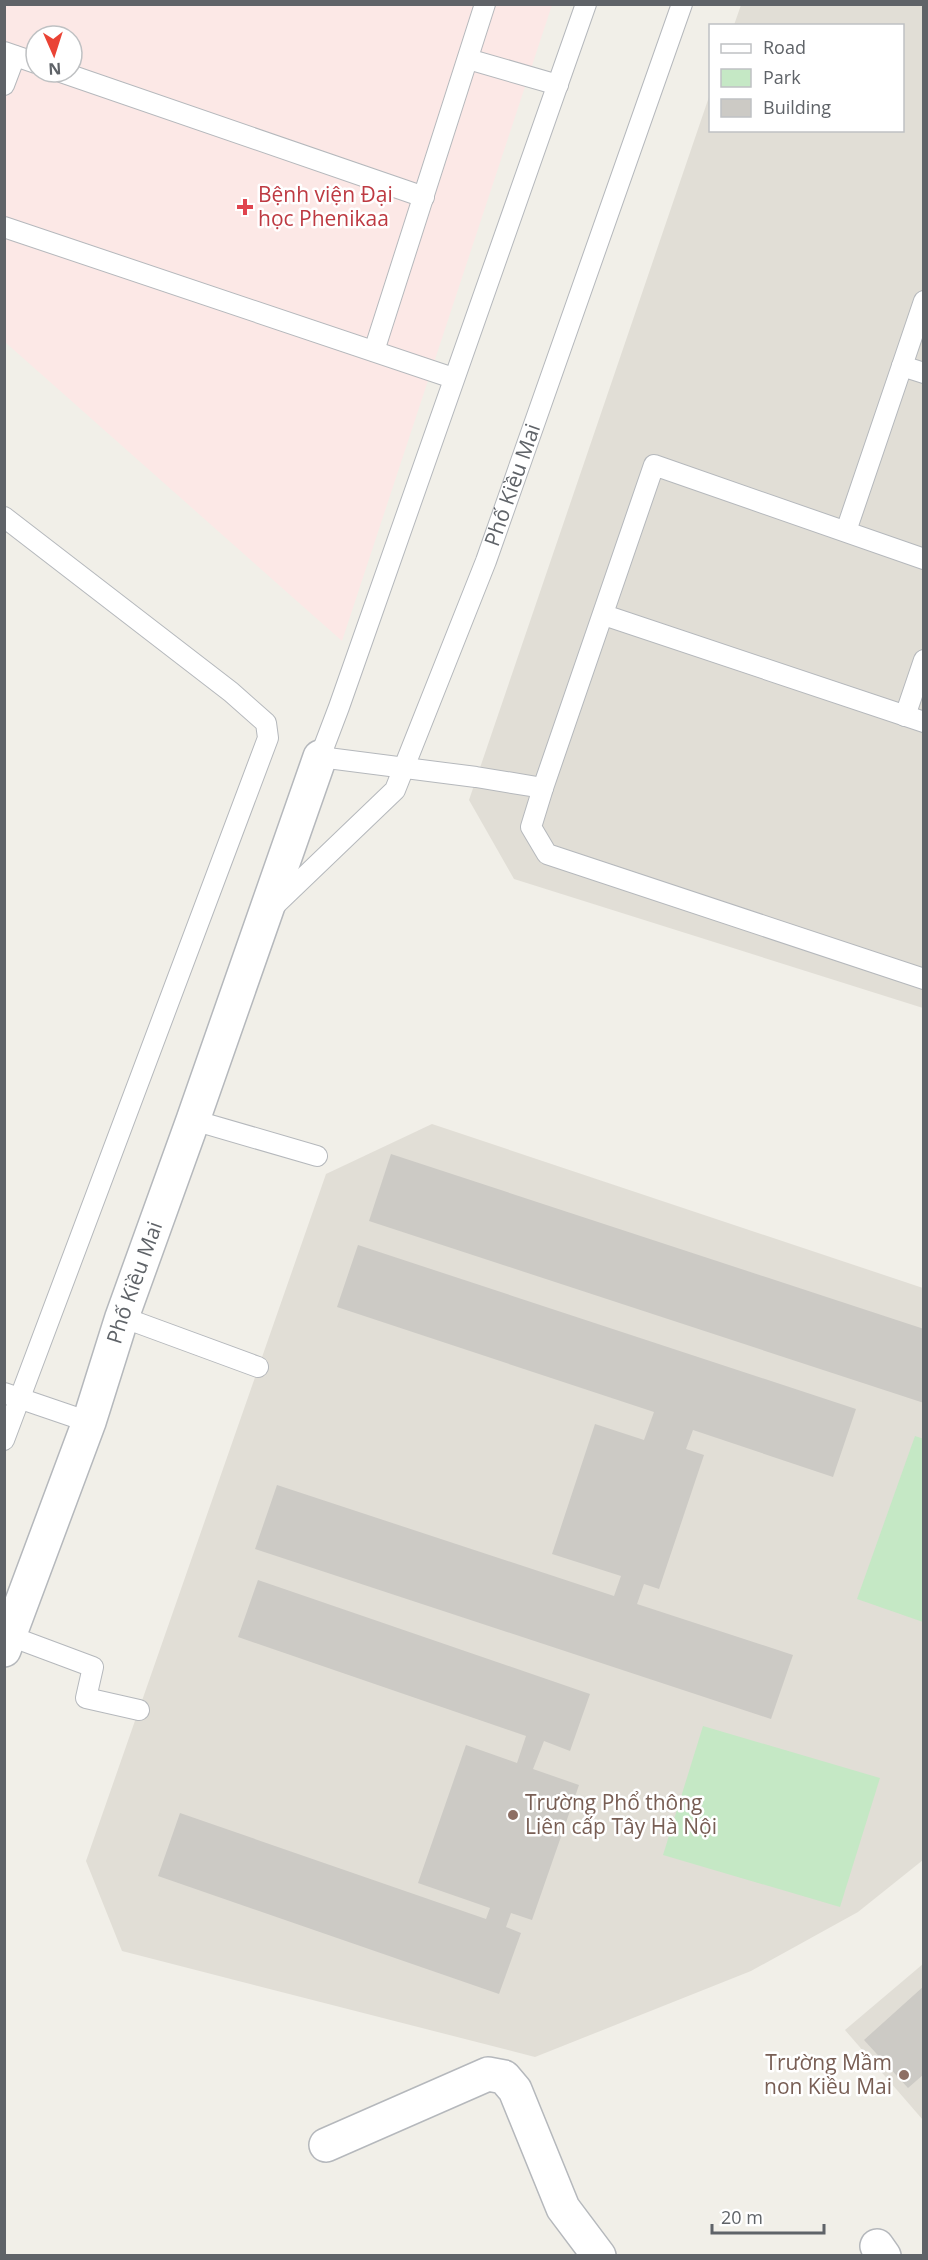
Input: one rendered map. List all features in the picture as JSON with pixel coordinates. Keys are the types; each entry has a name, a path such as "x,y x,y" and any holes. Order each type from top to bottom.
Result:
{"street":[{"name":"Phố Kiều Mai","path":"7,1643 89,1422 122,1317 320,757"},
{"path":"326,2145 488,2074 504,2077 515,2090 563,2208 599,2256"}],"lane":[{"path":"374,351 485,4"},
{"name":"Phố Kiều Mai","path":"320,757 586,4"},
{"name":"Phố Kiều Mai","path":"265,915 395,790 486,561 682,4"},
{"path":"4,85 10,54"},
{"path":"468,59 558,85"},
{"path":"84,80 424,197"},
{"path":"4,227 453,378"},
{"path":"846,531 924,301"},
{"path":"902,366 924,373"},
{"path":"924,558 654,465 531,827 547,854 924,979"},
{"path":"4,517 231,692 266,723 268,738 13,1396 4,1440"},
{"path":"604,615 924,722"},
{"path":"904,716 924,660"},
{"path":"320,757 543,788"},
{"path":"193,1120 317,1156"},
{"path":"122,1317 258,1367"},
{"path":"13,1396 89,1422"},
{"path":"7,1643 93,1667 86,1698 139,1710"}],"shaded area":[{"name":"Bệnh viện Đại học Phenikaa","path":"5,5 552,5 342,641 5,342"},
{"path":"741,5 923,5 923,1008 514,879 469,800 709,97 709,132 904,132 904,24 734,24"},
{"path":"432,1124 923,1288 923,1860 858,1912 751,1971 535,2057 122,1951 86,1861 326,1174"},
{"name":"Trường Mầm non Kiều Mai","path":"923,1964 923,2120 845,2030"}],"green space":[{"path":"915,1436 924,1439 923,1622 857,1599"},
{"path":"703,1726 880,1778 840,1907 663,1855"}],"building":[{"path":"391,1154 924,1329 924,1403 369,1221"},
{"path":"358,1245 856,1409 833,1477 693,1430 686,1449 704,1455 659,1589 644,1584 637,1604 793,1655 771,1719 255,1549 277,1485 614,1596 621,1576 552,1554 595,1424 644,1440 654,1412 337,1307"},
{"path":"258,1580 590,1694 570,1751 544,1741 533,1769 579,1785 532,1920 511,1913 506,1927 521,1933 499,1994 158,1876 180,1813 486,1919 490,1908 418,1883 466,1745 517,1763 526,1736 238,1637"},
{"path":"924,1986 924,2074 908,2088 864,2040"}],"place":[{"name":"Bệnh viện Đại học Phenikaa","path":"245,207"},
{"name":"Trường Phổ thông Liên cấp Tây Hà Nội","path":"513,1815"},
{"name":"Trường Mầm non Kiều Mai","path":"904,2075"}]}
